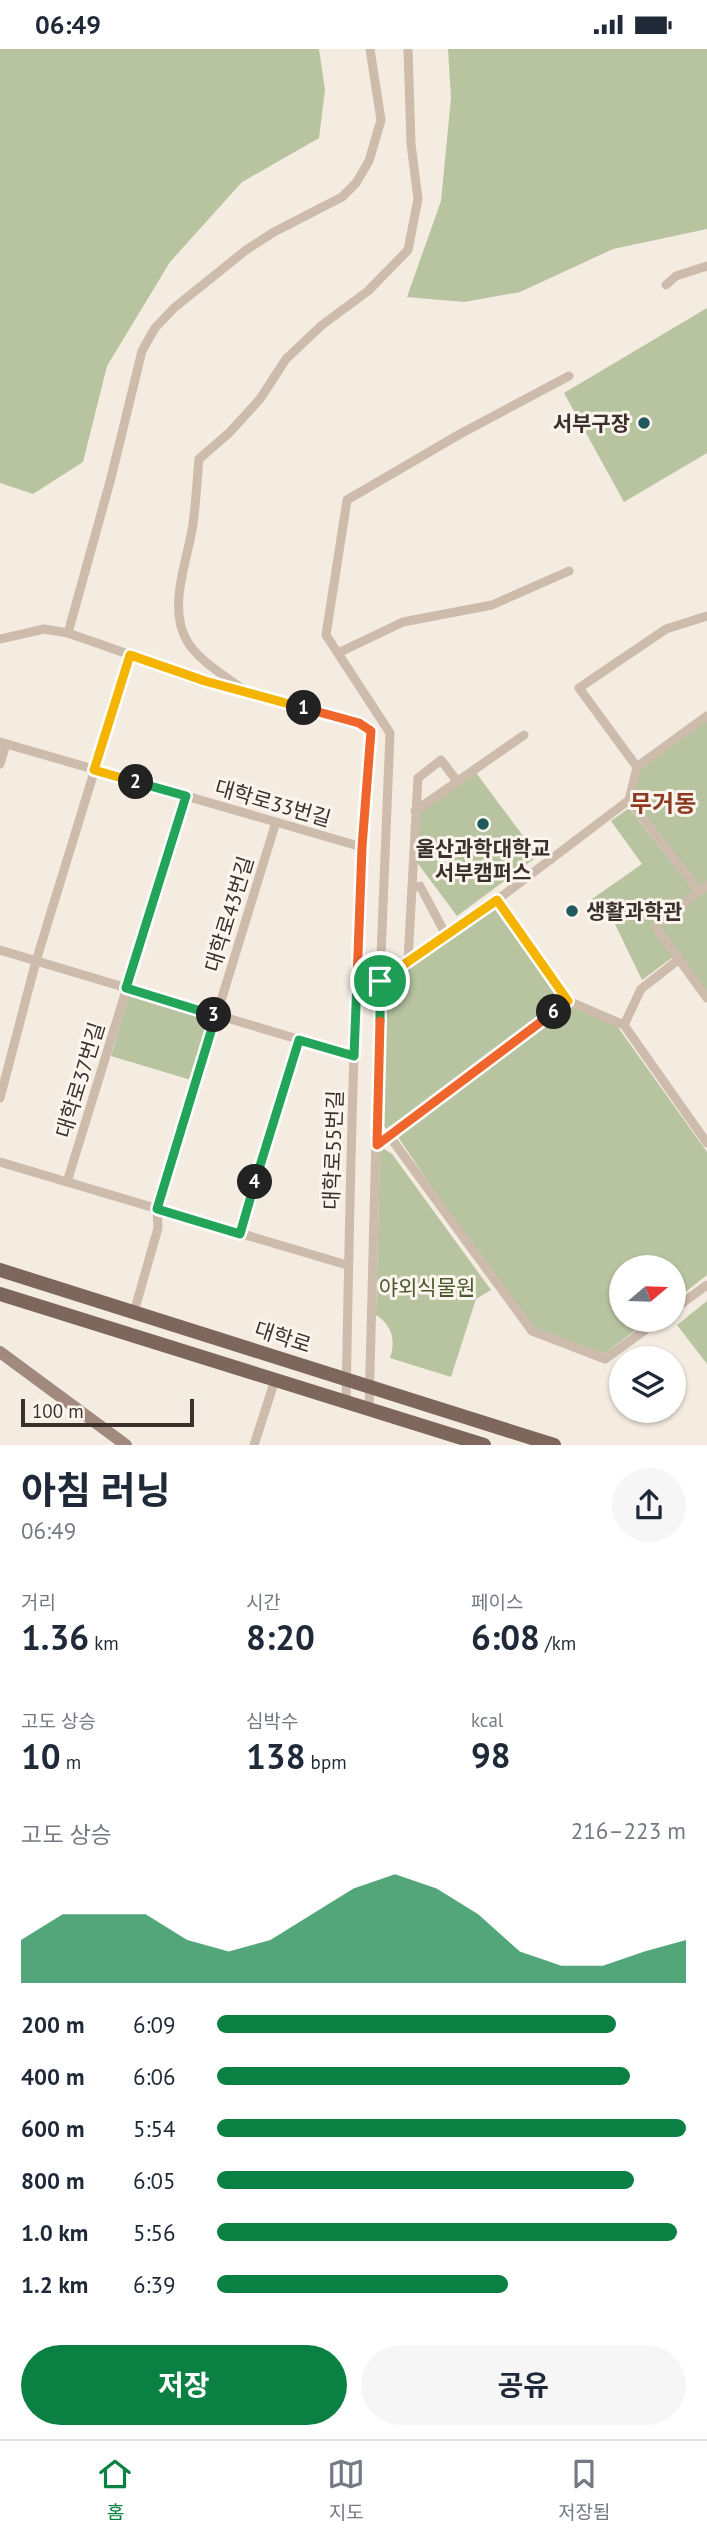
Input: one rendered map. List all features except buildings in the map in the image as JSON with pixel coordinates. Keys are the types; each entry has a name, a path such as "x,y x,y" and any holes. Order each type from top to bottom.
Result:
{"main road":[{"name":"대학로","path":"0,1270 554,1445"},
{"name":"대학로","path":"0,1294 459,1441 484,1445"},
{"path":"0,1352 126,1445"}],"street":[{"path":"68,633 111,478 142,351 155,328 174,308 246,250 274,232 342,197 356,183 369,161 381,120 370,49"},
{"path":"247,693 195,652 186,639 179,619 178,605 193,523 199,459 229,433 252,407 286,359 322,325 368,291 408,250 418,199 411,144 408,49"},
{"path":"666,285 676,276 707,266"},
{"path":"369,1410 380,981 390,733 326,635 346,500 460,434 569,376"},
{"path":"338,653 402,622 492,605 569,571"},
{"path":"637,767 579,688 666,629 707,615"},
{"path":"0,639 44,629 68,633 247,693"},
{"path":"0,1098 37,961 130,655"},
{"name":"대학로55번길","path":"247,693 359,723 371,731 362,847 354,1056 347,1265 346,1403"},
{"path":"357,981 380,981 497,900 629,800 637,767 707,716"},
{"path":"415,811 524,734"},
{"path":"0,764 3,743"},
{"name":"대학로33번길","path":"3,743 362,847"},
{"path":"408,961 418,778 441,760 457,781"},
{"name":"대학로37번길","path":"67,1182 186,796"},
{"path":"629,800 703,888 655,926 707,998"},
{"name":"대학로43번길","path":"134,1312 158,1228 157,1209 276,822"},
{"path":"412,888 419,887 446,935"},
{"path":"497,900 568,1001 624,1025 707,1143"},
{"path":"0,950 354,1056"},
{"path":"624,1025 641,989 678,960"},
{"path":"377,1145 568,1001"},
{"path":"240,1234 299,1040"},
{"path":"391,1134 416,1174 532,1331 606,1359 642,1332"},
{"path":"0,1162 347,1265"},
{"path":"686,1300 707,1285"},
{"path":"254,1445 275,1380"}],"green space":[{"path":"0,49 319,49 325,90 319,138 242,182 170,262 107,366 83,462 33,494 0,483"},
{"path":"448,49 707,49 707,229 613,249 520,292 464,302 407,297 441,201 451,98"},
{"name":"서부구장","path":"707,308 707,453 624,502 564,393"},
{"path":"707,720 707,882 701,887 632,799 640,770"},
{"path":"474,770 538,856 457,916 413,857 415,811"},
{"path":"629,808 694,891 651,926 673,957 642,980 614,922 592,899 642,864 611,821"},
{"path":"707,885 707,998 655,926"},
{"path":"494,907 559,999 386,1129 383,1125 385,985"},
{"path":"129,994 211,1019 191,1080 111,1056"},
{"path":"569,1005 617,1026 707,1152 707,1275 686,1292 686,1255 609,1255 609,1332 633,1332 615,1346 609,1346 609,1350 604,1354 534,1328 465,1236 398,1137"},
{"name":"야외식물원","path":"384,1149 392,1154 491,1290 476,1299 451,1377 390,1358 393,1345 391,1333 386,1323 376,1315 380,1152"},
{"path":"707,1301 707,1364 682,1332 686,1332 686,1318"}],"place":[{"name":"서부구장","path":"644,423"},
{"name":"울산과학대학교 서부캠퍼스","path":"483,824"},
{"name":"생활과학관","path":"572,911"}],"district":[{"name":"무거동","path":"663,803"}],"route":[{"path":"380,981 357,981 362,847 371,731 359,723 205,681 130,655 94,770 186,796 126,988 216,1015 157,1209 240,1234 299,1040 354,1056 357,981 380,981 377,1145 568,1001 497,900 380,981"}]}
